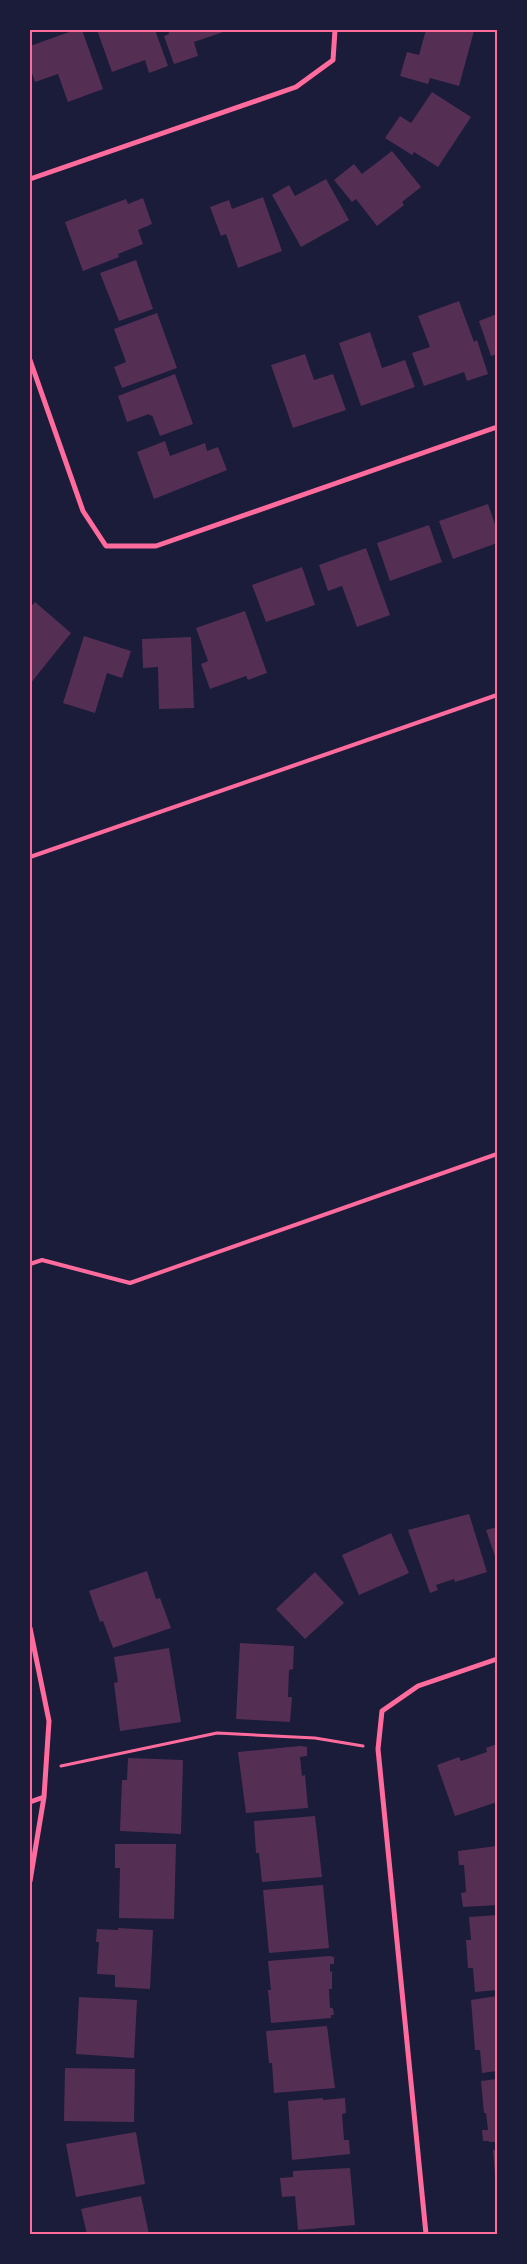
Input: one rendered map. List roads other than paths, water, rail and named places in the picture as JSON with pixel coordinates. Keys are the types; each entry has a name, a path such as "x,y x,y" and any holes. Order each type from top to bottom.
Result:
{"street":[{"path":"30,179 296,86 333,60 335,30"},
{"path":"30,360 83,511 106,546 156,546 497,427"},
{"path":"30,1628 49,1721 44,1797 30,1881"},
{"path":"426,2234 378,1748 382,1711 418,1686 497,1659"},
{"path":"30,1802 44,1797"}],"lane":[{"path":"30,857 497,695"},
{"path":"30,1264 42,1260 130,1283 497,1154"}]}
